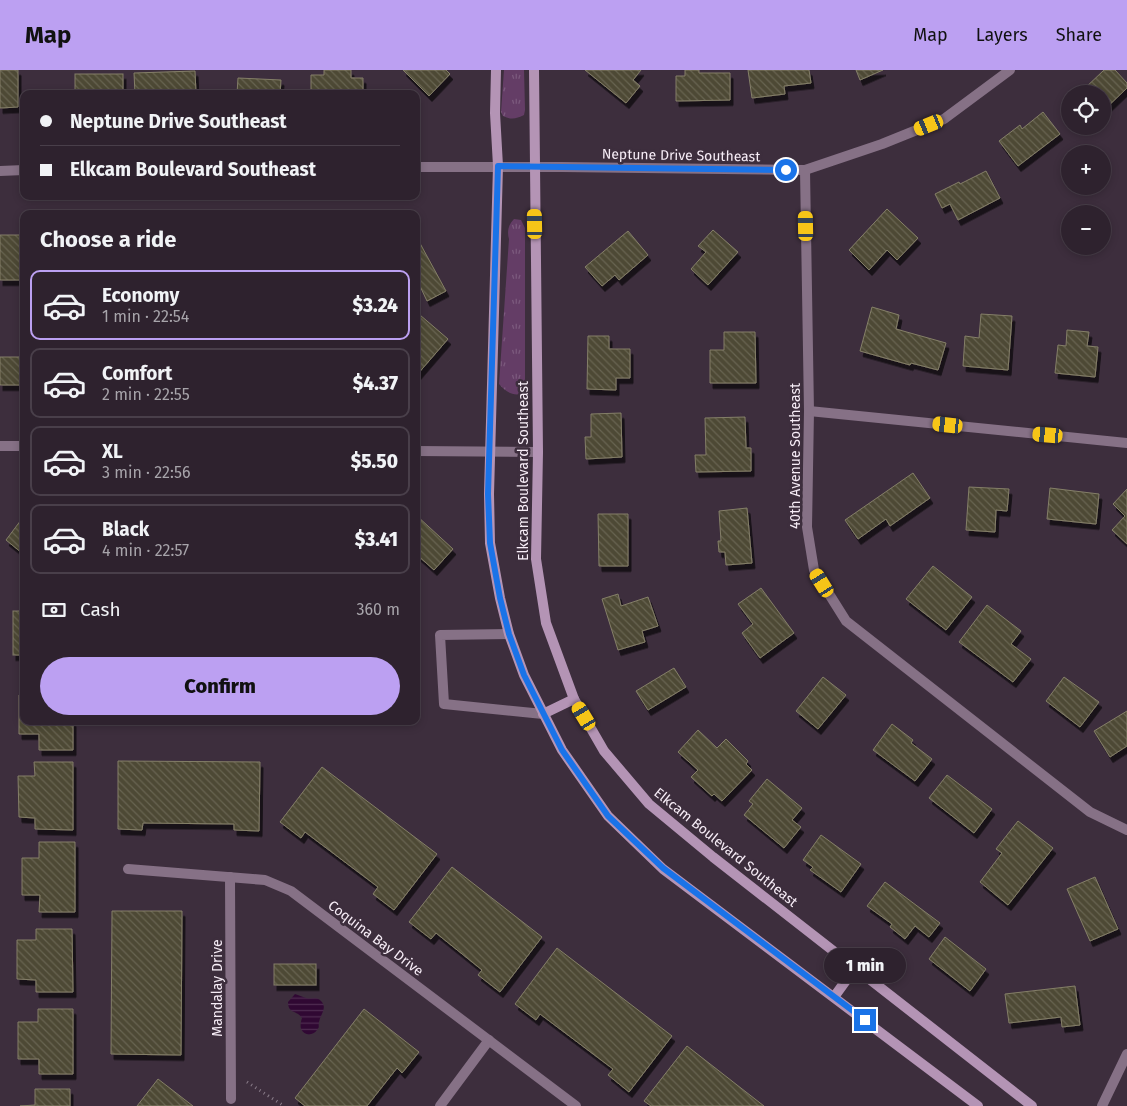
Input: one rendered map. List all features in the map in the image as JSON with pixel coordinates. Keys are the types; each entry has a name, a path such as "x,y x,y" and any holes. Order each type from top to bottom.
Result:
{"street":[{"path":"496,70 495,113 498,166 488,494 490,543 509,634 524,675 562,750 608,816 663,868 978,1106"},
{"name":"Elkcam Boulevard Southeast","path":"534,70 538,452 536,559 546,623 574,699 604,751 649,804 712,857 1032,1106"},
{"name":"Neptune Drive Southeast","path":"420,167 498,166 805,170 882,144 944,119 1010,70"},
{"path":"0,171 20,170"},
{"name":"40th Avenue Southeast","path":"805,170 810,411 807,527 814,570 846,621 1090,812 1127,830"},
{"path":"810,411 1127,443"},
{"path":"0,446 20,446"},
{"path":"420,451 538,452"},
{"path":"509,634 440,634 444,704 543,714 574,699"},
{"name":"Coquina Bay Drive","path":"128,869 265,880 290,891 576,1106"},
{"name":"Mandalay Drive","path":"230,877 231,1099"},
{"path":"834,997 855,968"},
{"path":"440,1106 489,1040"},
{"path":"1102,1106 1127,1054"}],"path":[{"path":"231,1071 284,1106"}],"green space":[{"path":"504,70 524,70 525,110 524,115 516,118 503,116 501,112"},
{"path":"514,219 521,220 525,228 525,384 521,394 509,392 499,384 508,231"}],"shaded area":[{"path":"295,994 317,999 324,1006 319,1027 313,1033 306,1034 302,1031 302,1018 288,1006 288,1002"}],"building":[{"path":"0,70 18,70 18,107 0,108"},
{"path":"324,70 351,70 351,78 363,78 363,90 311,90 311,75 324,75"},
{"path":"403,70 446,70 450,74 429,96"},
{"path":"585,70 641,70 633,80 640,86 626,103"},
{"path":"685,70 699,70 699,73 730,73 730,100 676,101 676,76 685,76"},
{"path":"748,70 809,70 811,83 784,86 785,94 752,98"},
{"path":"856,70 883,70 860,80"},
{"path":"1104,70 1115,70 1127,83 1127,88 1111,103 1111,85 1088,85"},
{"path":"195,71 196,90 135,90 134,73"},
{"path":"75,74 123,74 123,90 75,90"},
{"path":"238,78 281,80 280,90 237,90"},
{"path":"1043,112 1060,134 1018,166 999,141 1020,125 1022,129"},
{"path":"986,171 1000,198 958,220 950,204 942,208 935,194"},
{"path":"887,209 918,238 897,260 887,250 869,270 849,250"},
{"path":"713,230 738,252 708,285 691,269 706,252 698,246"},
{"path":"628,231 648,255 619,280 615,275 602,286 585,267"},
{"path":"0,235 20,235 20,280 0,280"},
{"path":"420,243 446,291 427,301 420,286"},
{"path":"872,307 899,315 896,329 946,343 938,370 911,363 910,365 860,351"},
{"path":"981,314 1012,316 1008,370 963,366 965,336 979,338"},
{"path":"420,315 448,339 420,371"},
{"path":"1067,330 1089,332 1087,346 1098,347 1095,377 1055,373 1058,345 1066,346"},
{"path":"724,332 755,332 756,383 710,383 710,350 724,350"},
{"path":"588,336 609,336 609,349 630,349 630,378 616,378 616,390 587,389"},
{"path":"0,357 20,357 20,385 0,385"},
{"path":"621,413 622,457 586,459 585,437 591,437 591,414"},
{"path":"745,417 746,448 751,448 751,471 696,472 695,455 706,455 705,418"},
{"path":"913,473 930,498 890,526 886,519 858,539 845,520"},
{"path":"969,487 1009,489 1007,511 996,510 995,532 966,530"},
{"path":"1050,488 1099,494 1096,524 1047,519"},
{"path":"1127,489 1127,544 1112,530 1125,516 1113,504"},
{"path":"747,508 752,563 726,565 725,552 719,552 718,541 721,541 719,511"},
{"path":"598,514 628,514 628,566 599,566"},
{"path":"420,519 453,549 434,570 420,558"},
{"path":"20,521 20,551 6,540"},
{"path":"933,566 972,597 946,630 906,599"},
{"path":"761,588 794,633 760,658 742,633 753,624 738,604"},
{"path":"618,594 621,606 648,597 658,626 642,631 645,642 618,650 602,599"},
{"path":"987,605 1021,631 1011,644 1031,659 1013,682 959,642"},
{"path":"13,611 20,611 20,655 13,655"},
{"path":"674,668 686,687 648,710 636,691"},
{"path":"823,677 846,695 818,729 796,711"},
{"path":"1064,677 1099,702 1080,727 1046,701"},
{"path":"20,695 20,725 73,725 73,750 39,750 39,734 19,734"},
{"path":"1127,711 1127,746 1110,757 1094,731"},
{"path":"892,724 913,740 911,743 932,759 915,781 873,750"},
{"path":"698,730 717,748 726,739 748,761 746,764 752,770 722,801 714,794 712,796 691,777 698,770 678,752"},
{"path":"118,761 260,762 259,831 234,830 234,824 143,823 142,830 118,829"},
{"path":"34,762 73,762 73,830 35,829 35,818 19,817 18,776 35,776"},
{"path":"322,767 437,854 394,910 373,894 378,887 305,832 301,838 280,822"},
{"path":"947,775 992,809 974,833 929,798"},
{"path":"767,779 802,808 792,820 801,827 784,848 744,815 753,804 749,801"},
{"path":"1018,821 1053,848 1008,905 980,882 1002,853 996,849"},
{"path":"821,835 861,864 841,892 810,870 813,867 803,860"},
{"path":"39,842 75,842 75,912 39,912 40,895 22,895 22,858 39,858"},
{"path":"452,867 542,937 500,992 478,975 482,970 436,933 431,939 409,922"},
{"path":"1095,877 1118,929 1090,941 1067,889"},
{"path":"885,882 940,923 929,937 915,926 905,939 890,927 892,924 867,906"},
{"path":"112,911 182,911 181,1055 111,1054"},
{"path":"36,929 72,929 73,992 36,992 36,980 17,979 17,940 36,940"},
{"path":"945,937 986,969 970,991 929,959"},
{"path":"557,948 672,1036 629,1092 608,1075 613,1069 540,1014 536,1020 515,1004"},
{"path":"274,964 316,964 316,985 274,985"},
{"path":"1075,986 1080,1025 1062,1027 1061,1017 1009,1023 1005,994"},
{"path":"38,1009 73,1009 73,1074 39,1074 39,1059 18,1059 18,1022 38,1022"},
{"path":"364,1009 419,1052 402,1073 397,1068 367,1106 305,1106 295,1098"},
{"path":"687,1046 764,1106 651,1106 644,1101"},
{"path":"158,1079 193,1106 137,1106"},
{"path":"35,1089 70,1089 70,1106 20,1106 35,1105"}],"route":[{"path":"786,170 498,166 488,494 490,543 509,634 524,675 562,750 608,816 663,868 865,1020"}]}
